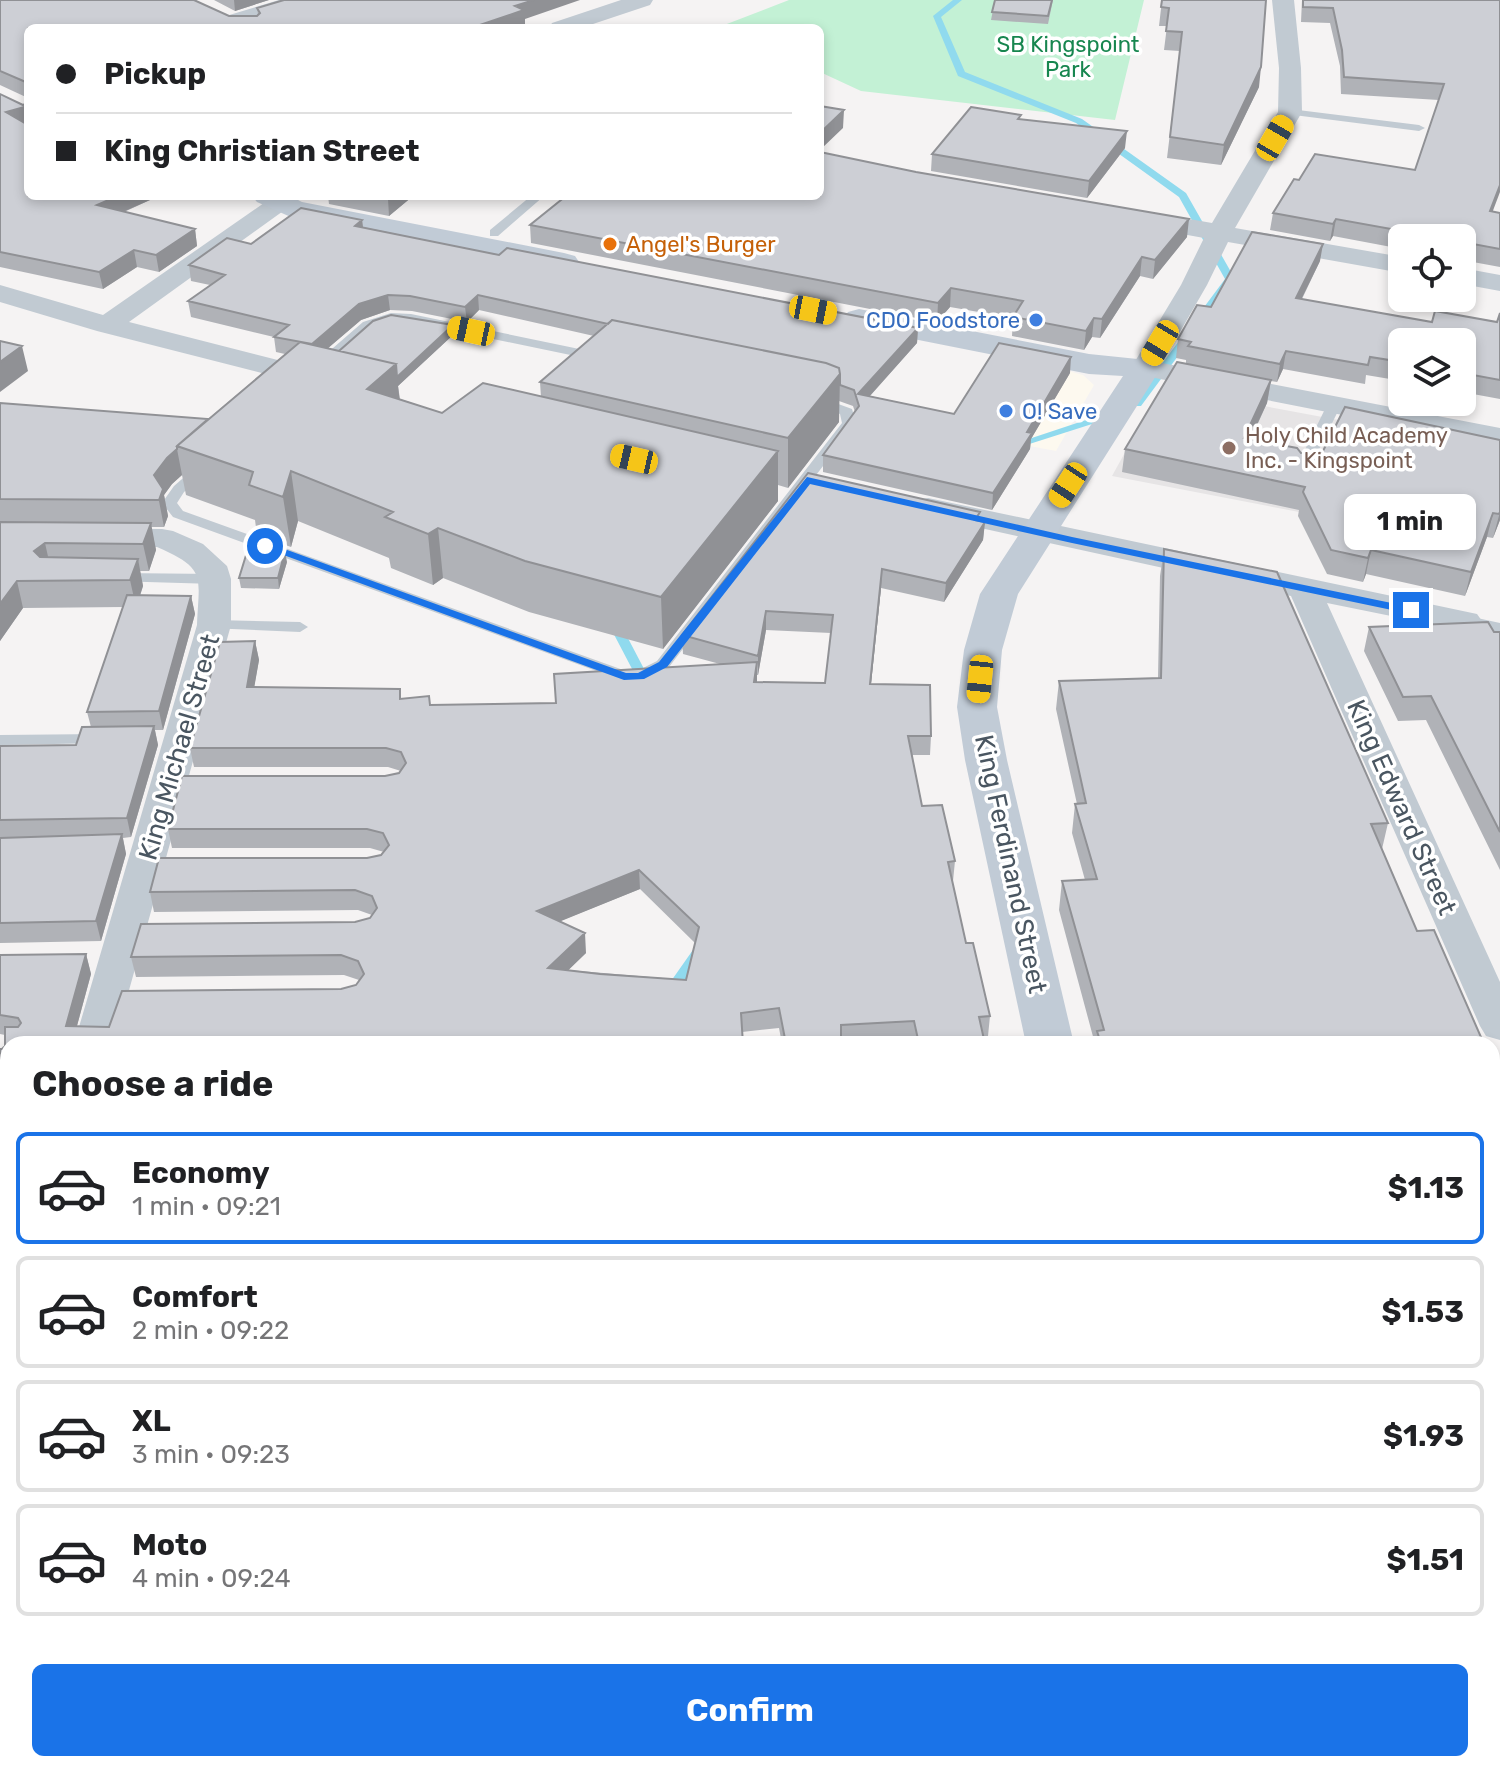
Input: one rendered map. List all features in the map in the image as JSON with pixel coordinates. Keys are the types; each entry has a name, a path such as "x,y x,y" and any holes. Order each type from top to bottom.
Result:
{"main road":[{"path":"282,200 293,209 589,260 494,233 336,200"},
{"path":"832,307 1089,364 1145,368"},
{"name":"King Ferdinand Street","path":"1048,1036 989,775 977,707 983,650 999,594 1145,368"}],"street":[{"path":"243,24 301,0"},
{"path":"572,24 642,0"},
{"path":"1283,0 1290,68 1290,112"},
{"path":"212,11 239,24"},
{"name":"King Ferdinand Street","path":"1145,368 1290,112"},
{"path":"107,325 277,200"},
{"path":"1108,212 1388,262"},
{"path":"1476,279 1500,283"},
{"path":"0,293 308,381"},
{"path":"1145,368 1500,437"},
{"path":"898,501 1465,621"},
{"path":"0,537 162,538 192,551 211,566 215,579"},
{"name":"King Michael Street","path":"98,1036 131,960 151,855 187,781 176,738 214,625 215,579"},
{"name":"King Edward Street","path":"1304,589 1500,1026"},
{"path":"75,958 131,960"}],"lane":[{"path":"1290,112 1419,128"},
{"path":"494,233 533,200"},
{"path":"391,317 402,317 841,408 847,412 849,423 814,486 663,664 640,676 610,673 178,514 172,509 169,503 179,489 308,381 368,325 391,317"},
{"path":"1302,470 1334,405"},
{"path":"772,491 814,486"},
{"path":"96,578 215,579"},
{"path":"1465,621 1500,628"},
{"path":"214,625 300,627"},
{"path":"0,740 122,739"}],"shaded area":[{"path":"1062,369 1083,375 1094,385 1056,451 948,431"},
{"name":"Holy Child Academy Inc. - Kingspoint","path":"1161,387 1344,421 1299,512 1112,476"}],"green space":[{"name":"SB Kingspoint Park","path":"789,0 1144,0 1115,120 861,91 824,74 824,24 727,24"}],"building":[{"path":"0,0 194,0 229,16 257,16 260,13 257,8 284,0 534,0 515,6 524,10 483,24 24,24 24,81 0,71"},
{"path":"995,0 1052,0 1048,16 992,12"},
{"path":"1162,0 1266,0 1261,67 1224,145 1170,137 1182,32 1166,31 1169,8 1161,7"},
{"path":"1303,0 1500,0 1500,185 1490,211 1500,213 1500,249 1476,245 1476,224 1388,224 1388,228 1336,219 1333,224 1273,213 1294,179 1299,180 1315,154 1415,170 1444,84 1344,77 1333,8 1303,7"},
{"path":"0,94 23,105 6,112 24,123 24,200 109,200 97,205 195,229 156,255 134,250 99,272 0,252"},
{"path":"824,107 844,110 824,129"},
{"path":"971,107 1021,115 1018,119 1127,131 1089,181 932,154"},
{"path":"824,153 916,172 1189,219 1155,260 1142,257 1102,319 1094,318 1086,331 1013,317 1023,301 951,288 938,303 530,225 561,200 824,200"},
{"path":"301,208 362,220 355,226 499,255 507,248 918,328 858,394 954,414 999,343 1071,357 1027,432 1032,433 993,493 823,455 859,406 854,390 840,385 839,368 826,363 612,320 608,324 478,295 465,307 388,295 359,304 312,344 274,337 289,325 188,301 225,275 189,265 227,238 251,244"},
{"path":"1252,232 1323,244 1296,298 1432,322 1435,312 1497,322 1500,313 1500,380 1476,376 1476,328 1388,328 1388,360 1370,357 1368,365 1286,351 1280,364 1188,346 1191,342 1178,339 1197,305 1211,307"},
{"path":"391,315 453,325 397,377 396,364 339,351 373,321"},
{"path":"612,320 826,363 839,368 840,374 788,438 540,382"},
{"path":"0,341 22,346 0,362"},
{"path":"300,342 396,364 367,389 442,413 483,383 778,451 661,597 525,561 438,528 428,534 385,517 393,512 291,471 283,497 249,485 253,472 177,446"},
{"path":"1177,362 1271,380 1244,438 1297,448 1301,453 1322,453 1345,407 1500,440 1500,512 1493,513 1471,572 1371,550 1368,558 1331,550 1303,492 1305,487 1125,449"},
{"path":"0,403 208,419 177,446 154,475 163,489 159,500 0,499"},
{"path":"808,473 980,512 975,520 985,522 946,583 882,569 870,684 930,685 931,736 908,736 922,806 942,805 955,861 948,862 966,943 973,943 990,1016 979,1017 983,1036 917,1036 914,1021 841,1025 841,1036 784,1036 779,1008 741,1013 742,1036 5,1036 5,1027 18,1027 21,1023 18,1018 0,1015 0,955 86,954 66,1026 109,1027 122,991 341,989 356,985 364,974 358,961 341,955 131,957 141,924 355,922 370,918 377,908 372,896 355,890 150,892 159,858 367,858 381,855 389,845 383,833 367,829 168,829 182,776 385,776 399,773 406,763 401,752 386,748 190,748 220,642 255,641 247,687 400,689 400,699 429,696 430,705 556,703 554,674 757,662 754,682 825,683 833,615 766,611 758,656 682,635","holes":["639,870 699,927 686,980 548,968 585,933 537,911"]},
{"path":"0,522 151,523 143,544 45,543 34,551 40,557 138,559 130,580 17,581 0,604"},
{"path":"251,539 285,551 278,578 239,578"},
{"path":"1164,549 1277,572 1388,823 1371,824 1417,931 1434,930 1480,1036 1099,1036 1097,1031 1104,1030 1062,881 1097,879 1075,804 1086,803 1059,681 1161,678"},
{"path":"127,595 191,596 159,711 87,712"},
{"path":"1488,622 1494,632 1500,632 1500,832 1431,696 1403,697 1369,627"},
{"path":"154,726 127,818 0,820 0,746 76,745 82,727"},
{"path":"122,834 96,921 0,923 0,838"}],"waterway":[{"path":"958,0 937,16 961,74 1079,121 1183,195 1230,279 1137,404"},
{"path":"1016,445 1110,415"},
{"path":"614,623 647,686"},
{"path":"672,997 676,984 700,950"}],"place":[{"name":"Angel's Burger","path":"610,244"},
{"name":"CDO Foodstore","path":"1036,320"},
{"name":"O! Save","path":"1006,411"},
{"name":"Holy Child Academy Inc. - Kingspoint","path":"1229,448"}],"route":[{"path":"265,546 624,676 640,676 653,672 663,664 807,480 1072,540 1411,610"}]}
